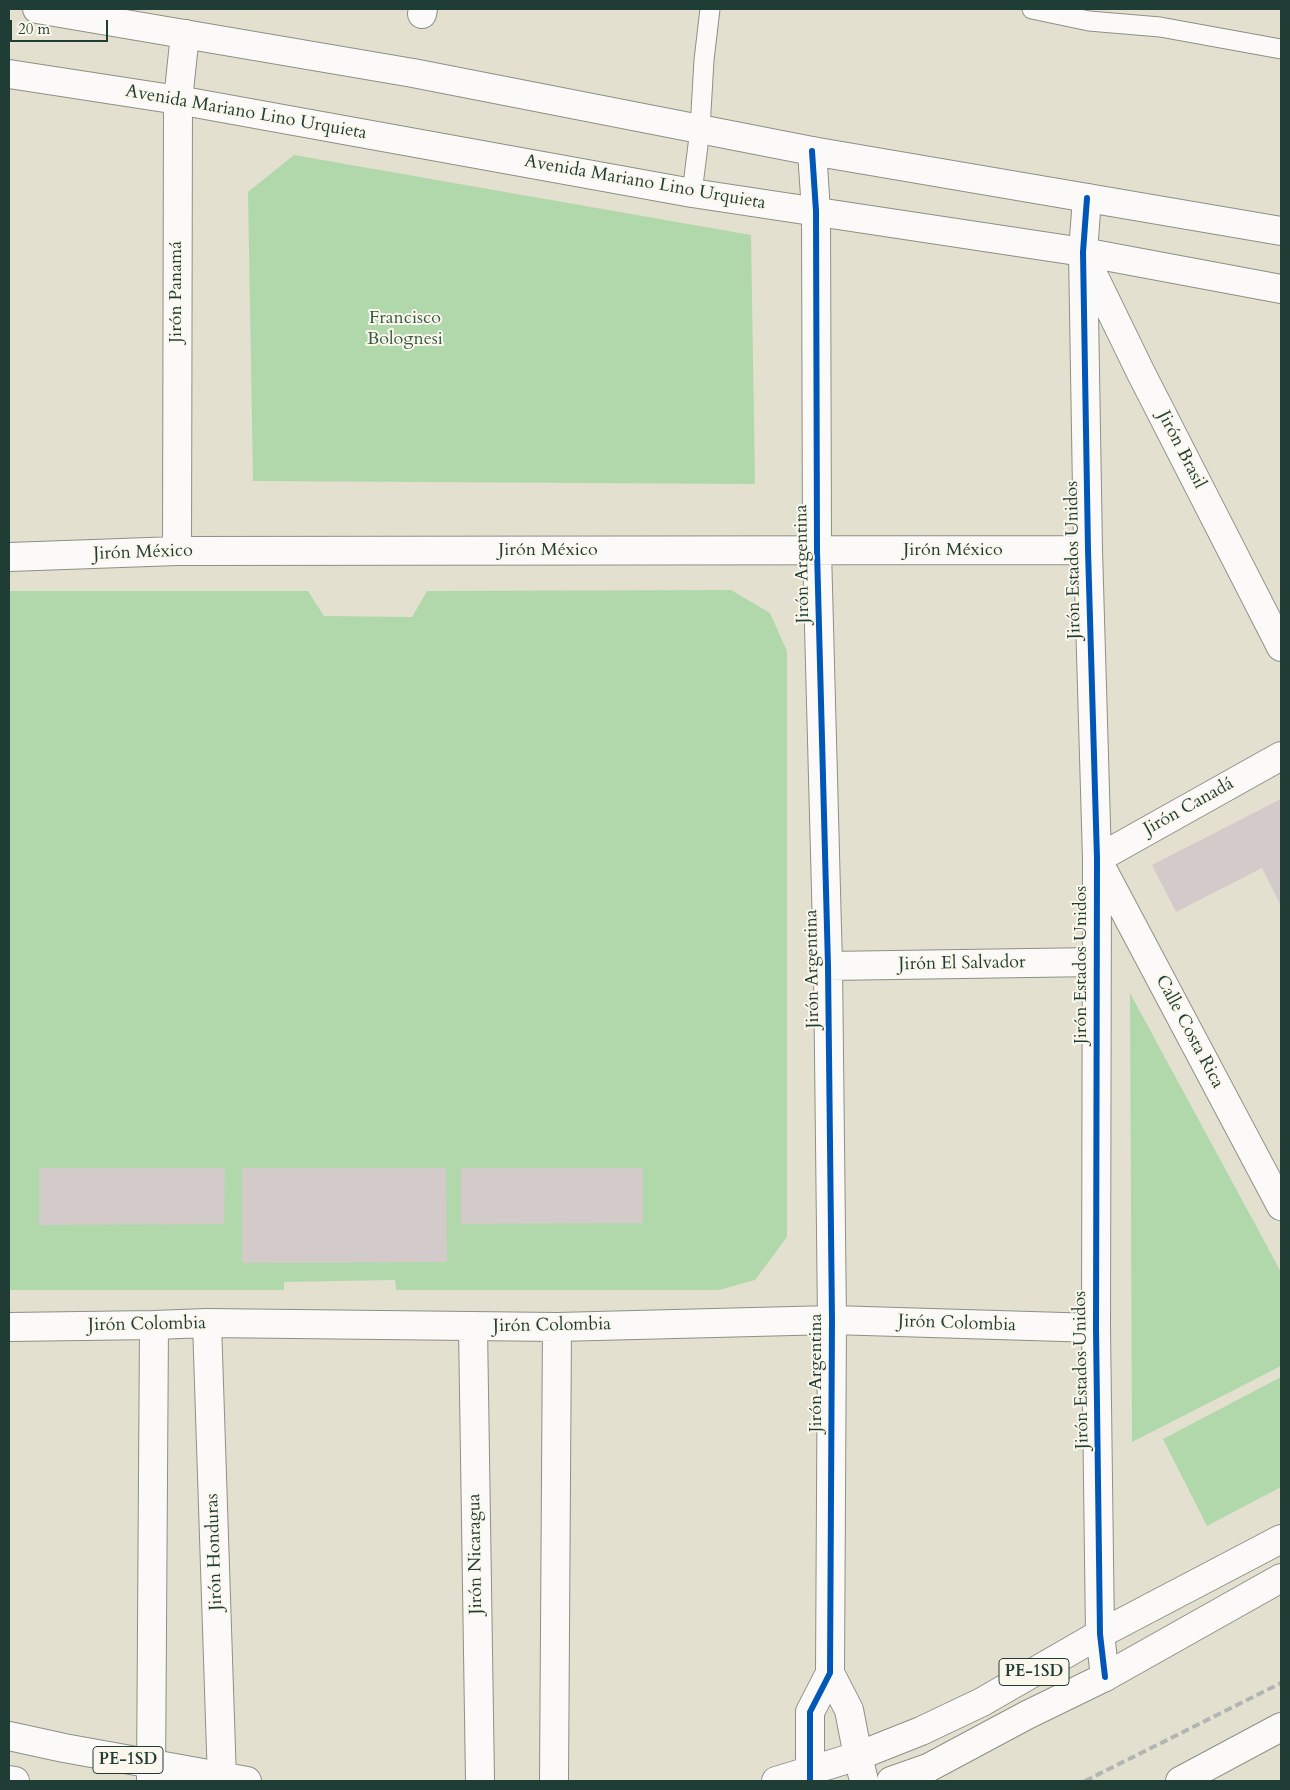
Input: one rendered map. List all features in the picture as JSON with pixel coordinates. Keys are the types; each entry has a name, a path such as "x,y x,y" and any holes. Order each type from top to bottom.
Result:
{"main road":[{"path":"37,9 413,73 812,151 1281,231"},
{"name":"Jirón Panamá","path":"177,551 178,100 186,34"},
{"name":"Avenida Mariano Lino Urquieta","path":"9,74 178,100 692,193 1082,252 1281,289"},
{"name":"Jirón Argentina","path":"810,1777 810,1712 830,1673 832,1320 828,966 818,551 816,211 812,151"},
{"name":"Jirón Estados Unidos","path":"1087,198 1082,252 1097,859 1096,1328 1100,1634 1105,1677"},
{"name":"Jirón Brasil","path":"1082,252 1141,373 1281,647"},
{"name":"Jirón México","path":"9,557 177,551 1088,550"},
{"name":"Jirón Canadá","path":"1097,859 1281,756"},
{"name":"Calle Costa Rica","path":"1097,859 1281,1206"},
{"name":"Jirón El Salvador","path":"828,966 1096,962"},
{"name":"Jirón Colombia","path":"9,1327 206,1323 557,1327 832,1320 1096,1328"},
{"name":"Jirón Honduras","path":"206,1323 230,1780"},
{"path":"152,1773 154,1325"},
{"name":"Jirón Nicaragua","path":"473,1327 480,1781"},
{"path":"554,1781 557,1327"},
{"name":"PE-1SD","path":"776,1781 861,1769 921,1731 982,1702 1100,1634 1281,1539"},
{"name":"PE-1SD","path":"891,1781 928,1768 1027,1715 1105,1677 1281,1578"},
{"name":"Jirón Argentina","path":"830,1673 849,1710 861,1769"},
{"path":"1180,1781 1281,1730"},
{"name":"PE-1SD","path":"9,1736 64,1748 152,1773 230,1780"},
{"path":"9,1780 15,1781"}],"lane":[{"path":"692,193 700,129 704,60 710,9"},
{"path":"1032,9 1089,21 1160,27 1281,49"},
{"path":"1089,21 1116,9"}],"green space":[{"name":"Francisco Bolognesi","path":"294,155 751,235 755,484 253,481 248,192"},
{"path":"731,590 770,613 787,651 787,1237 755,1280 719,1290 396,1290 395,1280 284,1282 284,1290 9,1290 9,591 308,591 324,616 412,617 427,591"},
{"path":"1130,993 1281,1272 1281,1366 1132,1442"},
{"path":"1281,1377 1281,1487 1207,1526 1163,1439"}],"building":[{"path":"1281,799 1281,906 1262,868 1176,912 1152,865"},
{"path":"39,1168 225,1168 224,1224 39,1225"},
{"path":"242,1168 446,1168 447,1262 242,1263"},
{"path":"461,1168 643,1168 643,1223 461,1224"}],"railway":[{"path":"1085,1781 1281,1683"}],"cycle path":[{"path":"810,1781 810,1712 830,1673 832,1320 828,966 817,551 816,211 812,151"},
{"path":"1087,198 1083,252 1088,550 1097,859 1096,1328 1100,1634 1105,1677"}]}
